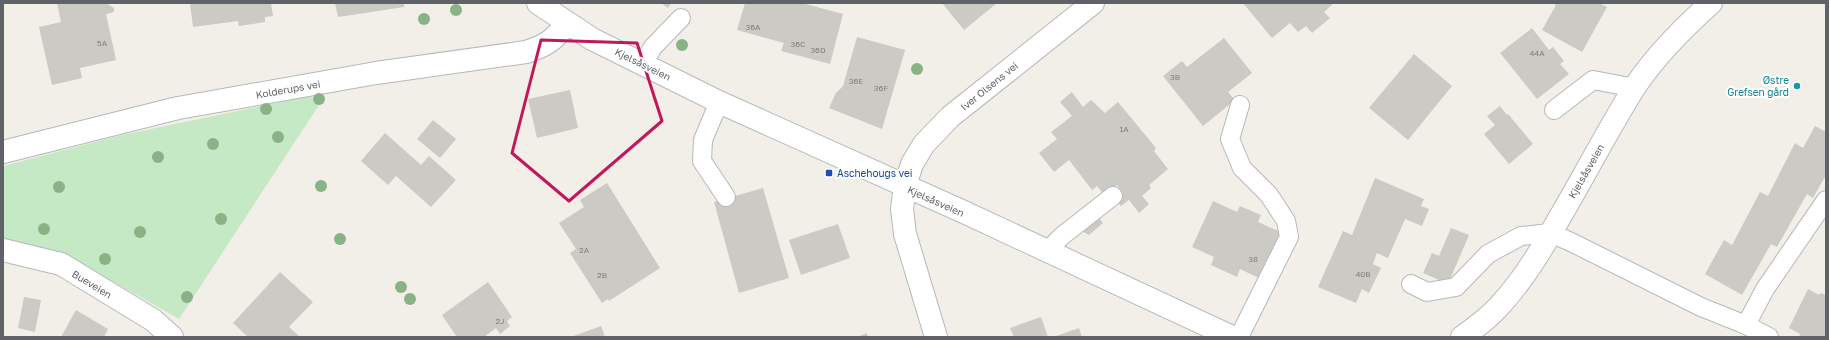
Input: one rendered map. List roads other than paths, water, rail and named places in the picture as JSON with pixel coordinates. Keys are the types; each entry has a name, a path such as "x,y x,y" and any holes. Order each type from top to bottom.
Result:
{"street":[{"name":"Kjelsåsveien","path":"538,3 567,24 592,38 719,102 1232,337"},
{"name":"Iver Olsens vei","path":"905,186 912,164 924,144 950,117 1093,3"},
{"name":"Kjelsåsveien","path":"1462,337 1501,305 1532,263 1635,88 1656,58 1710,3"},
{"name":"Kolderups vei","path":"3,152 178,108 376,73 526,52 541,48 553,41 567,24"},
{"path":"905,186 902,209 904,234 936,337"},
{"name":"Bueveien","path":"3,250 60,264 153,320 172,337"}],"lane":[{"path":"642,64 653,47 681,18"},
{"path":"1554,110 1593,80 1635,88"},
{"path":"719,102 704,140 702,161 726,197"},
{"path":"1239,337 1289,237 1286,221 1269,195 1242,168 1230,139 1240,105"},
{"path":"1046,252 1062,236 1113,196"},
{"path":"1746,325 1765,289 1826,200"},
{"path":"1411,284 1427,292 1456,286 1488,254 1521,236 1550,233 1701,307 1746,325 1769,337"}],"place":[{"name":"Østre Grefsen gård","path":"1797,86"},
{"name":"Aschehougs vei","path":"829,173"}]}
